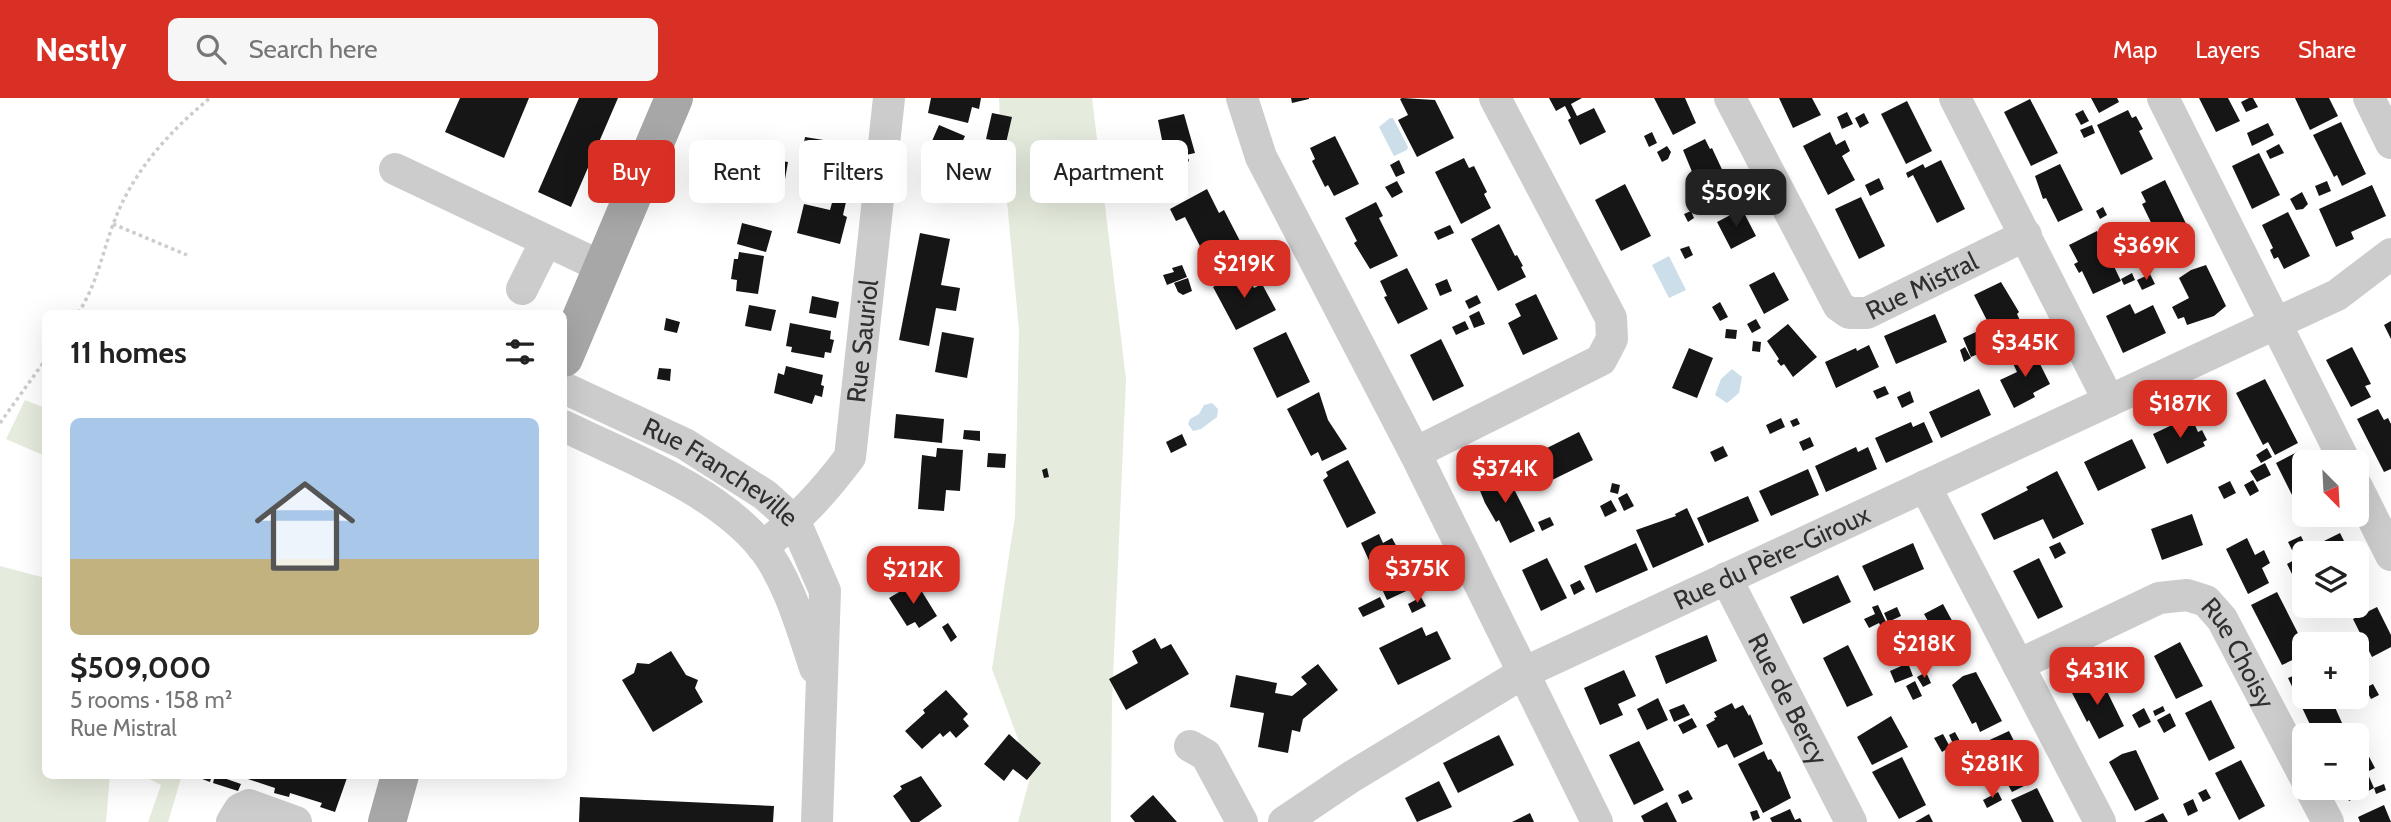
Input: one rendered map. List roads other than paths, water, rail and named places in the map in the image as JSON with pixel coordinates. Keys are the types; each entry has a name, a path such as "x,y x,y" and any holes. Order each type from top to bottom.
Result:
{"main road":[{"path":"567,351 674,98"},
{"path":"387,822 399,779"}],"street":[{"name":"Rue Sauriol","path":"762,547 795,522 850,457 889,98"},
{"path":"1242,98 1261,157 1415,453 1597,822"},
{"path":"1415,453 1601,360 1612,339 1611,318 1495,98"},
{"name":"Rue Mistral","path":"1730,98 1839,306 1849,313 1867,313 2026,235"},
{"path":"1955,98 2109,401"},
{"path":"2163,98 2339,450"},
{"path":"2369,98 2391,143"},
{"path":"395,169 602,267"},
{"path":"522,289 546,240"},
{"name":"Rue du Père-Giroux","path":"1284,822 1351,777 1523,673 2337,295 2391,254"},
{"name":"Rue Francheville","path":"567,389 694,450 765,495 795,522 825,591 817,822"},
{"name":"Rue Francheville","path":"567,427 669,477 714,505 762,547 791,597 822,690"},
{"path":"1926,486 2100,822"},
{"path":"2370,513 2391,555"},
{"name":"Rue de Bercy","path":"1726,578 1851,822"},
{"name":"Rue Choisy","path":"2018,665 2159,598 2187,595 2206,601 2222,619 2292,752"},
{"path":"1190,746 1206,755 1242,822"},
{"path":"2316,800 2328,822"},
{"path":"232,822 240,808 249,805 296,822"}],"water":[{"path":"1393,118 1408,147 1394,156 1379,127"},
{"path":"1669,256 1686,290 1669,298 1652,265"},
{"path":"1732,369 1742,377 1739,393 1727,403 1715,395 1721,379"},
{"path":"1212,403 1218,409 1217,417 1201,429 1193,431 1188,424 1190,419 1199,414 1204,405"}]}
